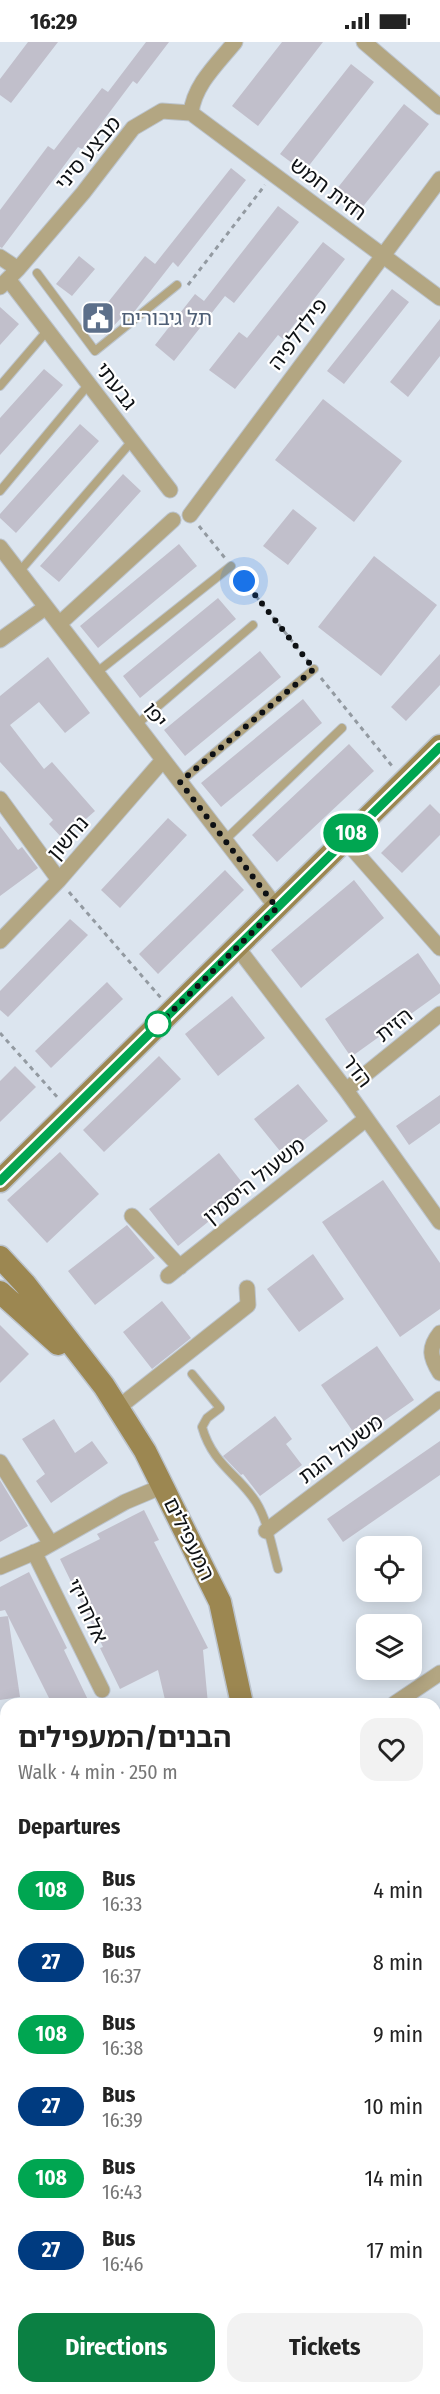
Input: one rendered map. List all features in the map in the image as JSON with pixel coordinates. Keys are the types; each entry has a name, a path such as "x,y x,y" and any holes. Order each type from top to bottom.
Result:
{"street":[{"path":"191,113 192,101 198,88 235,42"},
{"path":"364,42 440,106"},
{"name":"מבצע סיני","path":"9,278 134,128 162,111 191,113"},
{"name":"חזית חמש","path":"191,113 440,298"},
{"name":"פילדלפיה","path":"190,515 440,179"},
{"name":"גבעתי","path":"0,257 9,278 47,331 170,489"},
{"path":"59,624 173,520"},
{"name":"יפו","path":"0,548 277,908"},
{"path":"0,640 46,607"},
{"path":"0,1181 344,839 440,747"},
{"name":"נחשון","path":"0,941 59,880 163,760"},
{"path":"0,799 59,880"},
{"path":"344,839 440,948"},
{"name":"הדר","path":"237,947 346,1090 440,1222"},
{"name":"הזית","path":"346,1090 440,1014"},
{"name":"משעול היסמין","path":"132,1216 174,1272 366,1119"},
{"name":"המעפילים","path":"0,1257 25,1284 120,1407 163,1485 220,1602 241,1698"},
{"path":"120,1407 248,1305 247,1288"},
{"name":"המעפילים","path":"0,1292 104,1386"},
{"path":"440,1333 432,1344 431,1358 440,1373"},
{"name":"משעול הגת","path":"267,1531 440,1399"},
{"path":"0,1462 51,1544"},
{"path":"0,1567 51,1544 125,1502 163,1485"},
{"name":"אלחריזי","path":"34,1552 102,1690"},
{"path":"403,1698 440,1673"}],"lane":[{"path":"38,273 95,351 177,285"},
{"path":"0,386 47,331"},
{"path":"0,491 89,384"},
{"path":"19,572 132,441"},
{"path":"96,673 231,566"},
{"path":"136,725 253,625"},
{"path":"180,782 314,669"},
{"path":"225,840 342,728"},
{"path":"192,1374 220,1408 207,1418 202,1427 205,1436 212,1451 256,1503 278,1569"}],"path":[{"path":"177,285 183,291 273,174"},
{"path":"190,515 404,782"},
{"path":"59,880 172,1011"},
{"path":"0,1033 70,1111"}],"building":[{"path":"28,42 58,42 11,103 0,95 0,79"},
{"path":"146,42 169,42 137,84 133,81 82,149 78,147 2,248 0,247 0,210 48,146 54,150 102,88 108,92"},
{"path":"282,42 323,42 258,126 232,106"},
{"path":"351,64 374,82 304,172 280,154"},
{"path":"404,104 429,124 357,214 332,195"},
{"path":"231,168 246,180 178,267 173,262 134,312 125,319 122,317 105,335 86,320 96,307 101,311 145,256 155,264"},
{"path":"278,206 299,222 234,303 225,296 174,361 155,345 195,294 204,301"},
{"path":"323,242 345,259 283,339 278,335 235,389 209,370 239,332 247,338"},
{"path":"79,256 95,269 72,296 56,284"},
{"path":"392,289 409,302 344,384 327,371"},
{"path":"0,307 19,324 0,345"},
{"path":"440,319 440,356 408,397 390,382"},
{"path":"44,369 63,385 0,455 0,418"},
{"path":"323,399 402,461 354,522 275,460"},
{"path":"80,424 99,441 16,533 0,518 0,514"},
{"path":"123,474 141,491 59,582 40,566"},
{"path":"293,509 317,528 288,565 263,546"},
{"path":"179,544 197,566 98,648 80,626"},
{"path":"374,556 437,605 381,676 318,627"},
{"path":"218,598 236,619 140,698 123,676"},
{"path":"260,651 281,677 185,756 164,730"},
{"path":"440,654 440,685 406,721 391,707"},
{"path":"48,657 90,713 65,733 39,702 10,725 44,769 52,762 95,811 63,839 49,824 53,820 0,762 0,696"},
{"path":"303,699 322,723 221,807 201,783"},
{"path":"349,744 374,771 277,862 252,835"},
{"path":"430,804 440,814 440,835 402,873 381,853"},
{"path":"168,818 187,835 120,908 101,890"},
{"path":"0,826 18,850 22,847 38,868 0,896"},
{"path":"225,870 244,890 158,974 139,954"},
{"path":"354,880 384,918 301,988 271,950"},
{"path":"70,919 88,935 8,1017 0,1010 0,991"},
{"path":"418,953 440,985 440,993 351,1057 325,1019"},
{"path":"107,982 123,999 51,1068 35,1051"},
{"path":"232,996 265,1038 218,1076 185,1034"},
{"path":"159,1056 181,1079 104,1152 83,1130"},
{"path":"15,1066 36,1087 0,1122 0,1081"},
{"path":"298,1084 328,1121 284,1156 254,1119"},
{"path":"440,1095 440,1123 409,1145 396,1126"},
{"path":"60,1152 99,1194 47,1243 7,1200"},
{"path":"219,1153 248,1190 178,1246 149,1209"},
{"path":"383,1180 440,1263 440,1309 400,1337 322,1222"},
{"path":"127,1225 155,1258 95,1305 68,1271"},
{"path":"313,1254 344,1299 299,1332 267,1289"},
{"path":"162,1301 191,1338 152,1369 123,1332"},
{"path":"0,1325 29,1354 0,1383"},
{"path":"377,1346 414,1400 358,1439 321,1385"},
{"path":"275,1416 292,1439 286,1444 302,1465 260,1496 243,1474 241,1475 223,1456"},
{"path":"54,1419 75,1453 92,1441 108,1463 51,1503 36,1481 45,1474 22,1439"},
{"path":"440,1441 440,1475 343,1542 327,1519"},
{"path":"0,1480 28,1526 0,1542"},
{"path":"144,1510 159,1540 154,1542 208,1648 203,1650 207,1698 165,1698 158,1670 120,1689 100,1648 103,1647 60,1559 100,1539 97,1534"},
{"path":"29,1572 67,1648 64,1650 87,1698 49,1698 5,1610 0,1611 0,1587"},
{"path":"8,1616 20,1697 0,1698 0,1617"}],"bus line":[{"name":"108","path":"0,1181 344,839 440,747"}],"place":[{"name":"תל גיבורים","path":"98,318"}],"route":[{"path":"158,1024 155,1028 277,908 180,782 314,669 244,581"}]}
